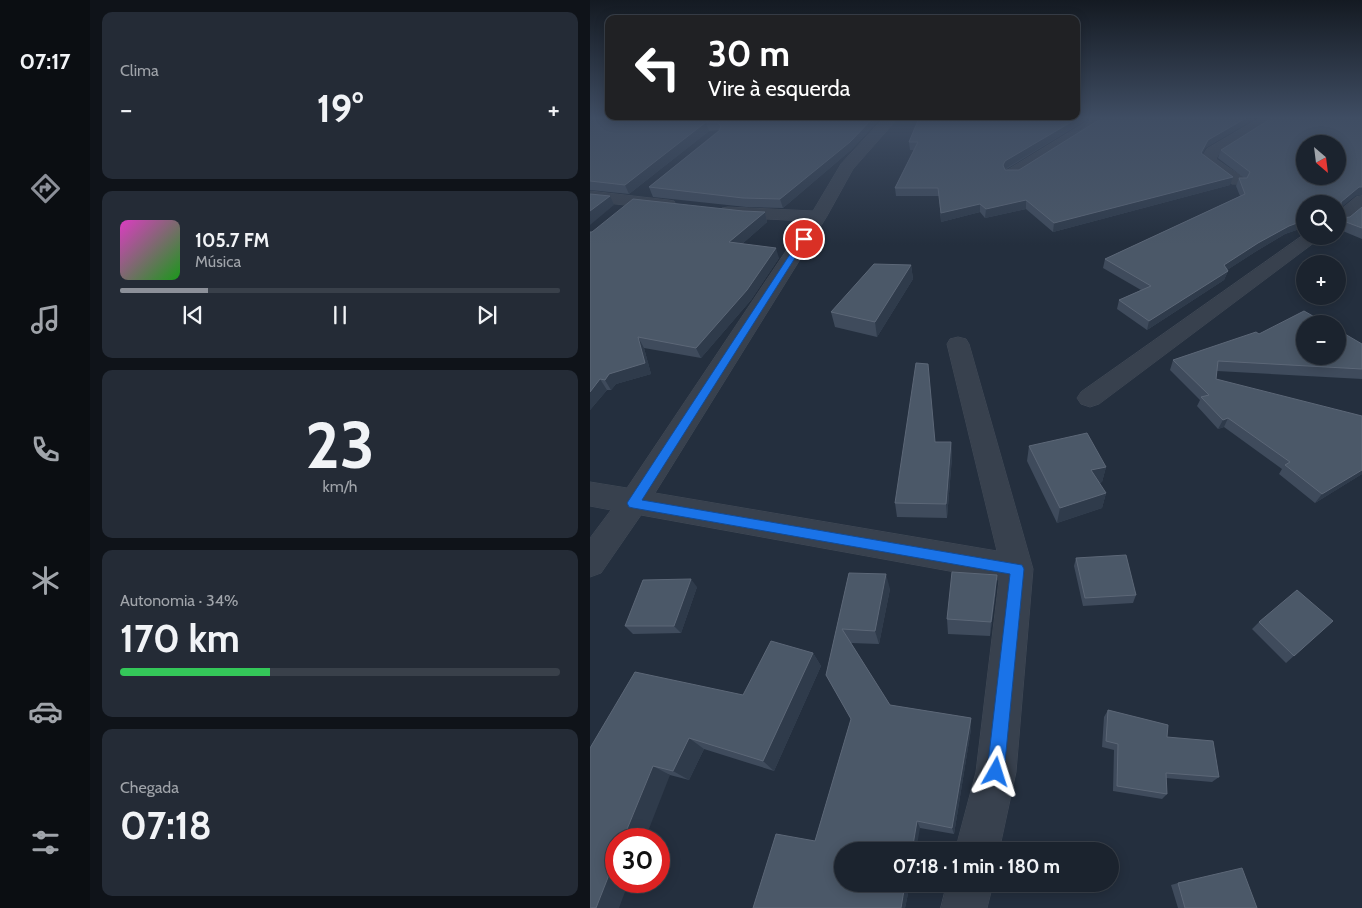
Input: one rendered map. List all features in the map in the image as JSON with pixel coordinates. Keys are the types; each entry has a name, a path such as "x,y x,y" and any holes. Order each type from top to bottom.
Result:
{"street":[{"path":"590,563 633,503 818,216 846,167 852,160"},
{"path":"1012,174 1034,160"},
{"path":"1209,160 1238,181"},
{"path":"590,196 746,214 818,216"},
{"path":"1346,214 1362,201"},
{"path":"1090,398 1302,245"},
{"path":"958,344 1017,569 996,772 979,842"},
{"path":"590,494 1017,569"},
{"path":"964,908 968,892"}],"building":[{"path":"590,160 657,160 625,185 590,181"},
{"path":"682,160 827,160 780,199 743,198 649,187"},
{"path":"909,160 1006,160 1003,165 1005,170 1019,170 1034,160 1211,160 1233,177 1054,223 1026,200 986,209 980,204 941,213 938,188 895,188"},
{"path":"1235,160 1296,160 1296,185 1346,185 1346,160 1362,160 1362,187 1359,187 1346,198 1346,195 1296,195 1296,223 1258,243 1224,265 1228,271 1149,321 1119,300 1151,286 1105,259 1245,194 1239,178 1247,178 1250,172"},
{"path":"590,194 610,196 590,211"},
{"path":"633,199 765,212 729,242 776,248 747,290 696,348 638,337 645,363 609,374 605,380 600,379 590,392 590,232"},
{"path":"1362,207 1362,228 1346,222 1346,217 1350,217"},
{"path":"874,264 911,265 875,322 831,312"},
{"path":"1304,311 1311,315 1296,315"},
{"path":"1296,315 1296,365 1346,365 1346,335 1362,344 1362,369 1218,361 1216,379 1362,416 1362,470 1322,494 1285,465 1290,462 1228,418 1223,420 1201,397 1209,395 1173,360 1256,332 1259,334"},
{"path":"916,363 928,364 935,442 951,442 946,504 895,503"},
{"path":"1087,433 1106,467 1091,470 1106,493 1060,508 1029,446"},
{"path":"1126,555 1136,595 1085,598 1076,558"},
{"path":"952,572 997,575 991,622 947,619"},
{"path":"849,573 886,574 875,631 842,629 890,705 971,718 952,828 917,821 914,842 834,842 834,892 904,892 901,908 753,908 776,834 815,841 851,719 826,675"},
{"path":"691,579 674,626 625,626 643,580"},
{"path":"1297,590 1333,621 1294,656 1259,622"},
{"path":"771,641 813,653 763,761 689,738 673,771 653,766 628,828 605,828 605,885 596,908 590,908 590,748 635,672 743,695"},
{"path":"1108,710 1168,725 1167,737 1213,741 1219,777 1166,773 1167,794 1117,786 1118,744 1106,741"},
{"path":"1242,868 1257,908 1185,908 1178,883"}],"route":[{"path":"804,239 633,503 1017,569 996,772"}]}
